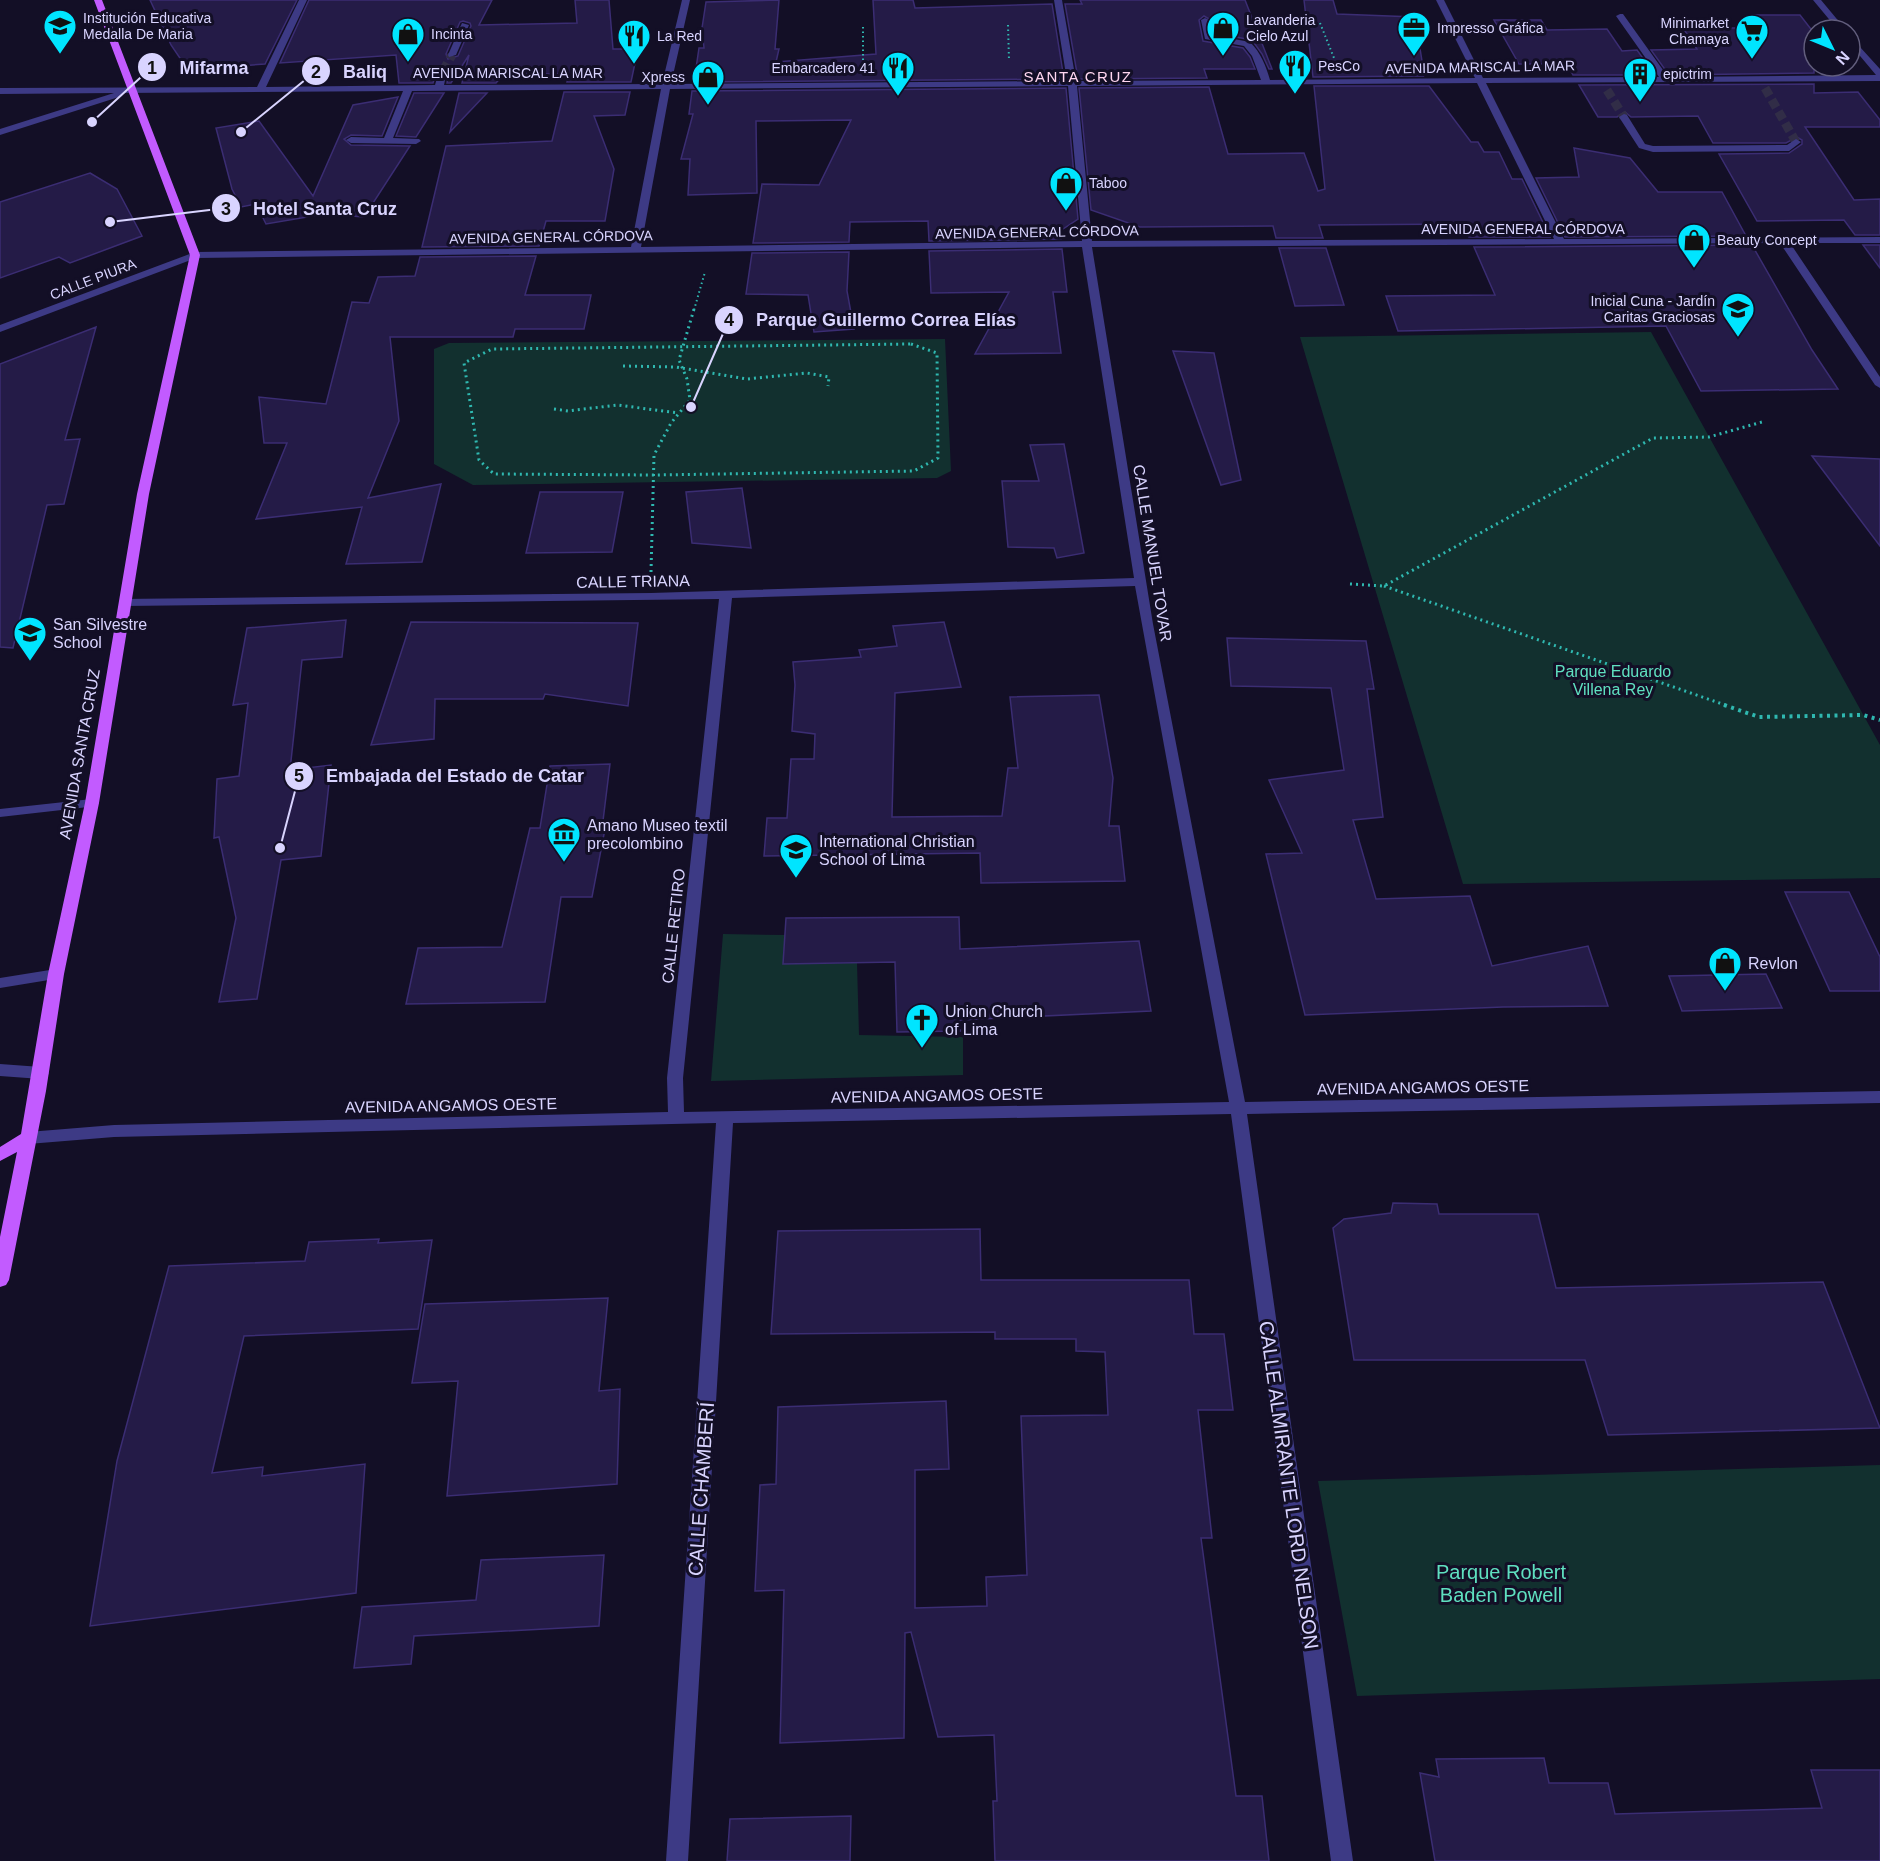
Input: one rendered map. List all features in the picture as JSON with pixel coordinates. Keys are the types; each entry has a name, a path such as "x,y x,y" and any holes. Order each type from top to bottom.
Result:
{"main road":[{"path":"98,0 195,255"},
{"name":"AVENIDA SANTA CRUZ","path":"0,1280 41,1072 56,974 92,803 142,494 195,255"},
{"name":"AVENIDA ANGAMOS OESTE","path":"0,1155 28,1138"}],"street":[{"path":"260,88 303,0"},
{"path":"635,250 666,85 686,0"},
{"name":"CALLE MANUEL TOVAR","path":"1059,0 1072,85 1087,244 1141,582 1238,1108"},
{"path":"1440,0 1561,242"},
{"path":"1817,0 1832,18"},
{"path":"1620,16 1665,79"},
{"path":"1205,20 1208,37 1247,44 1251,47 1264,72 1266,83"},
{"path":"452,55 465,25"},
{"path":"1862,54 1880,76"},
{"path":"439,87 442,71"},
{"name":"AVENIDA MARISCAL LA MAR","path":"0,90 666,85 1072,85 1665,79 1763,83 1880,76"},
{"path":"1601,80 1607,90"},
{"path":"387,141 409,87"},
{"path":"0,132 134,90"},
{"path":"1624,117 1642,146 1653,149 1789,148 1796,142"},
{"path":"351,140 416,141"},
{"path":"1783,240 1880,385"},
{"name":"AVENIDA GENERAL CÓRDOVA","path":"195,255 1087,244 1880,240"},
{"name":"CALLE PIURA","path":"5,327 195,255"},
{"path":"0,318 5,327"},
{"name":"CALLE TRIANA","path":"125,602 651,597 1141,582"},
{"name":"CALLE RETIRO","path":"676,1118 675,1078 726,595"},
{"path":"0,813 92,803"},
{"path":"0,983 56,974"},
{"path":"0,1070 41,1072"},
{"name":"AVENIDA ANGAMOS OESTE","path":"28,1138 114,1131 676,1118 1880,1097"},
{"name":"CALLE ALMIRANTE LORD NELSON","path":"1238,1108 1342,1861"},
{"name":"CALLE CHAMBERÍ","path":"677,1861 725,1117"}],"path":[{"path":"1320,23 1336,62"},
{"path":"1008,25 1009,64"},
{"path":"863,27 863,62"},
{"path":"651,597 654,454 671,423 690,400 687,379 679,360 712,249"},
{"path":"911,344 937,353 938,458 914,471 654,475 494,474 479,460 464,363 492,349 911,344"},
{"path":"623,366 682,368 750,379 800,372 818,373 829,377 828,386"},
{"path":"554,409 568,411 617,405 679,413"},
{"path":"1384,586 1653,438 1709,437 1762,422"},
{"path":"1350,585 1384,586 1759,717 1863,715 1880,720"}],"green space":[{"name":"Parque Eduardo Villena Rey","path":"1651,332 1880,745 1880,878 1463,884 1300,337"},
{"path":"945,339 951,471 937,478 473,485 434,464 434,349 449,343"},
{"path":"723,934 785,935 783,964 857,963 859,1035 963,1037 963,1075 711,1081"},
{"name":"Parque Robert Baden Powell","path":"1880,1465 1880,1679 1357,1696 1318,1481"}],"building":[{"path":"150,0 297,0 265,64 188,70 171,45"},
{"path":"309,0 492,0 479,25 577,23 575,0 609,0 613,49 638,49 631,82 567,82 569,74 504,74 496,83 462,83 469,55 451,83 447,83 449,71 443,66 437,70 433,83 399,83 396,55 280,63","holes":["460,22 470,23 471,26 458,56 448,59 446,54"]},
{"path":"779,0 775,49 779,49 776,62 876,54 873,0 913,0 915,8 1052,4 1064,79 694,82 699,48 704,48 702,28 706,2"},
{"path":"1080,0 1245,0 1272,69 1269,69 1252,40 1214,33 1211,20 1204,16 1199,20 1203,41 1243,48 1255,69 1204,69 1207,78 1078,79 1065,4 1082,4"},
{"path":"1304,0 1333,0 1337,14 1415,17 1422,61 1412,62 1423,76 1313,77"},
{"path":"1753,15 1800,15 1802,18 1802,73 1669,75 1651,50 1697,49 1683,28 1753,28"},
{"path":"1494,20 1541,20 1547,30 1607,29 1622,51 1637,50 1655,75 1573,75 1567,64 1519,64"},
{"path":"1814,84 1814,93 1858,92 1880,120 1880,127 1805,127 1854,200 1880,199 1880,235 1855,235 1844,220 1757,221 1719,154 1789,153 1802,144 1802,140 1797,137 1786,143 1713,143 1698,116 1631,117 1625,112 1617,117 1598,117 1579,85"},
{"path":"1314,86 1429,86 1471,142 1478,142 1484,152 1499,152 1512,179 1522,179 1550,237 1469,237 1464,224 1319,225 1323,238 1276,238 1273,226 1140,227 1091,210 1079,88 1209,87 1228,154 1304,153 1318,191 1325,189"},
{"path":"1066,88 1078,219 1060,231 1061,239 929,241 928,221 850,222 849,242 753,243 762,184 819,185 851,120 756,121 757,193 688,195 690,159 681,159 693,114 689,114 692,91"},
{"path":"564,92 630,92 625,115 594,116 614,169 605,221 546,221 539,246 422,247 446,146 552,141"},
{"path":"414,93 444,93 416,137 396,136"},
{"path":"459,93 487,93 450,132"},
{"path":"398,97 382,136 351,135 344,139 351,145 410,146 364,217 325,214 266,224 256,204 241,207 232,189 216,128 259,121 313,196 353,105"},
{"path":"1574,148 1630,158 1658,192 1722,192 1746,236 1565,237 1536,178 1579,177"},
{"path":"90,173 117,189 142,236 70,263 59,257 0,278 0,202"},
{"path":"1752,245 1812,350 1838,389 1701,391 1666,326 1398,331 1386,296 1495,295 1474,247"},
{"path":"1863,245 1880,245 1880,268"},
{"path":"1279,248 1326,248 1344,305 1295,306"},
{"path":"1062,249 1067,292 1053,292 1061,353 975,354 1009,292 931,293 929,251"},
{"path":"849,252 847,291 854,329 814,332 808,295 746,294 752,253"},
{"path":"536,256 525,295 591,295 584,329 515,329 513,337 390,337 399,421 368,498 441,484 422,562 346,564 362,507 256,519 287,443 264,443 259,397 326,404 352,302 369,303 378,277 415,276 420,257"},
{"path":"96,327 65,440 80,439 64,504 47,505 13,648 0,647 0,364"},
{"path":"1173,351 1214,353 1241,480 1221,485"},
{"path":"1064,444 1084,553 1057,558 1054,548 1008,547 1002,481 1039,481 1030,445"},
{"path":"1812,456 1880,459 1880,546"},
{"path":"742,488 751,548 692,543 686,492"},
{"path":"540,492 623,492 612,552 526,553"},
{"path":"346,620 342,657 302,660 290,770 331,765 321,856 281,860 257,999 219,1002 236,918 219,837 214,838 217,779 239,776 248,703 233,705 247,628"},
{"path":"411,622 638,623 628,706 545,694 543,699 435,699 434,739 371,745"},
{"path":"944,622 961,687 895,693 892,817 1002,816 1008,768 1018,768 1010,697 1099,695 1113,778 1109,826 1119,826 1125,881 981,883 980,853 764,856 767,818 787,818 791,759 814,759 815,734 792,731 795,685 793,662 861,657 859,650 897,646 893,626"},
{"path":"1227,638 1366,641 1374,689 1367,689 1383,817 1353,820 1376,899 1470,896 1492,966 1588,946 1608,1006 1503,1007 1305,1015 1266,854 1302,853 1269,780 1344,770 1331,688 1231,686"},
{"path":"610,764 602,829 605,829 592,897 561,897 545,1002 406,1004 418,948 502,947 530,828 540,828 550,766"},
{"path":"1785,892 1849,892 1880,957 1880,991 1830,991"},
{"path":"959,917 960,949 1139,941 1151,1011 960,1020 961,1031 897,1032 895,962 783,964 786,918"},
{"name":"Revlon","path":"1766,974 1782,1008 1682,1011 1669,976"},
{"path":"1393,1203 1437,1204 1439,1214 1538,1214 1556,1288 1823,1282 1880,1428 1608,1435 1585,1360 1354,1360 1333,1228 1344,1219 1391,1213"},
{"path":"980,1229 981,1280 1189,1280 1194,1334 1224,1334 1233,1410 1198,1410 1212,1538 1201,1538 1236,1796 1262,1796 1269,1861 995,1861 993,1801 997,1801 994,1735 938,1737 911,1632 905,1633 904,1738 780,1743 784,1590 755,1591 760,1485 776,1484 778,1407 946,1401 949,1469 915,1470 915,1608 987,1606 986,1577 1027,1575 1021,1416 1108,1415 1105,1352 1076,1351 1076,1339 995,1339 995,1332 771,1334 778,1231"},
{"path":"379,1239 378,1243 432,1240 418,1329 244,1336 212,1473 263,1467 262,1476 365,1464 356,1593 90,1626 117,1461 169,1266 305,1261 309,1242"},
{"path":"608,1298 599,1391 620,1389 617,1484 447,1496 458,1381 412,1383 425,1304"},
{"path":"604,1555 599,1626 414,1636 411,1664 354,1668 362,1607 476,1600 481,1560"},
{"path":"1544,1758 1549,1783 1608,1783 1615,1814 1822,1808 1811,1770 1880,1770 1880,1861 1435,1861 1420,1773 1439,1777 1436,1759"},
{"path":"851,1816 850,1861 727,1861 730,1819"}],"tunnel":[{"path":"443,71 452,55"},
{"path":"1765,88 1796,142"},
{"path":"1607,90 1624,117"}],"place":[{"name":"Institución Educativa Medalla De Maria","path":"60,55"},
{"name":"Lavanderia Cielo Azul","path":"1223,57"},
{"name":"Impresso Gráfica","path":"1414,57"},
{"name":"Minimarket Chamaya","path":"1752,60"},
{"name":"Incinta","path":"408,63"},
{"name":"La Red","path":"634,65"},
{"name":"PesCo","path":"1295,95"},
{"name":"Embarcadero 41","path":"898,97"},
{"name":"epictrim","path":"1640,103"},
{"name":"Xpress","path":"708,106"},
{"name":"Mifarma","path":"92,122"},
{"name":"Baliq","path":"241,132"},
{"name":"Taboo","path":"1066,212"},
{"name":"Hotel Santa Cruz","path":"110,222"},
{"name":"Beauty Concept","path":"1694,269"},
{"name":"Inicial Cuna - Jardín Caritas Graciosas","path":"1738,338"},
{"name":"Parque Guillermo Correa Elías","path":"691,407"},
{"name":"San Silvestre School","path":"30,662"},
{"name":"Embajada del Estado de Catar","path":"280,848"},
{"name":"Amano Museo textil precolombino","path":"564,863"},
{"name":"International Christian School of Lima","path":"796,879"},
{"name":"Revlon","path":"1725,992"},
{"name":"Union Church of Lima","path":"922,1049"}],"district":[{"name":"SANTA CRUZ","path":"1078,77"}]}
